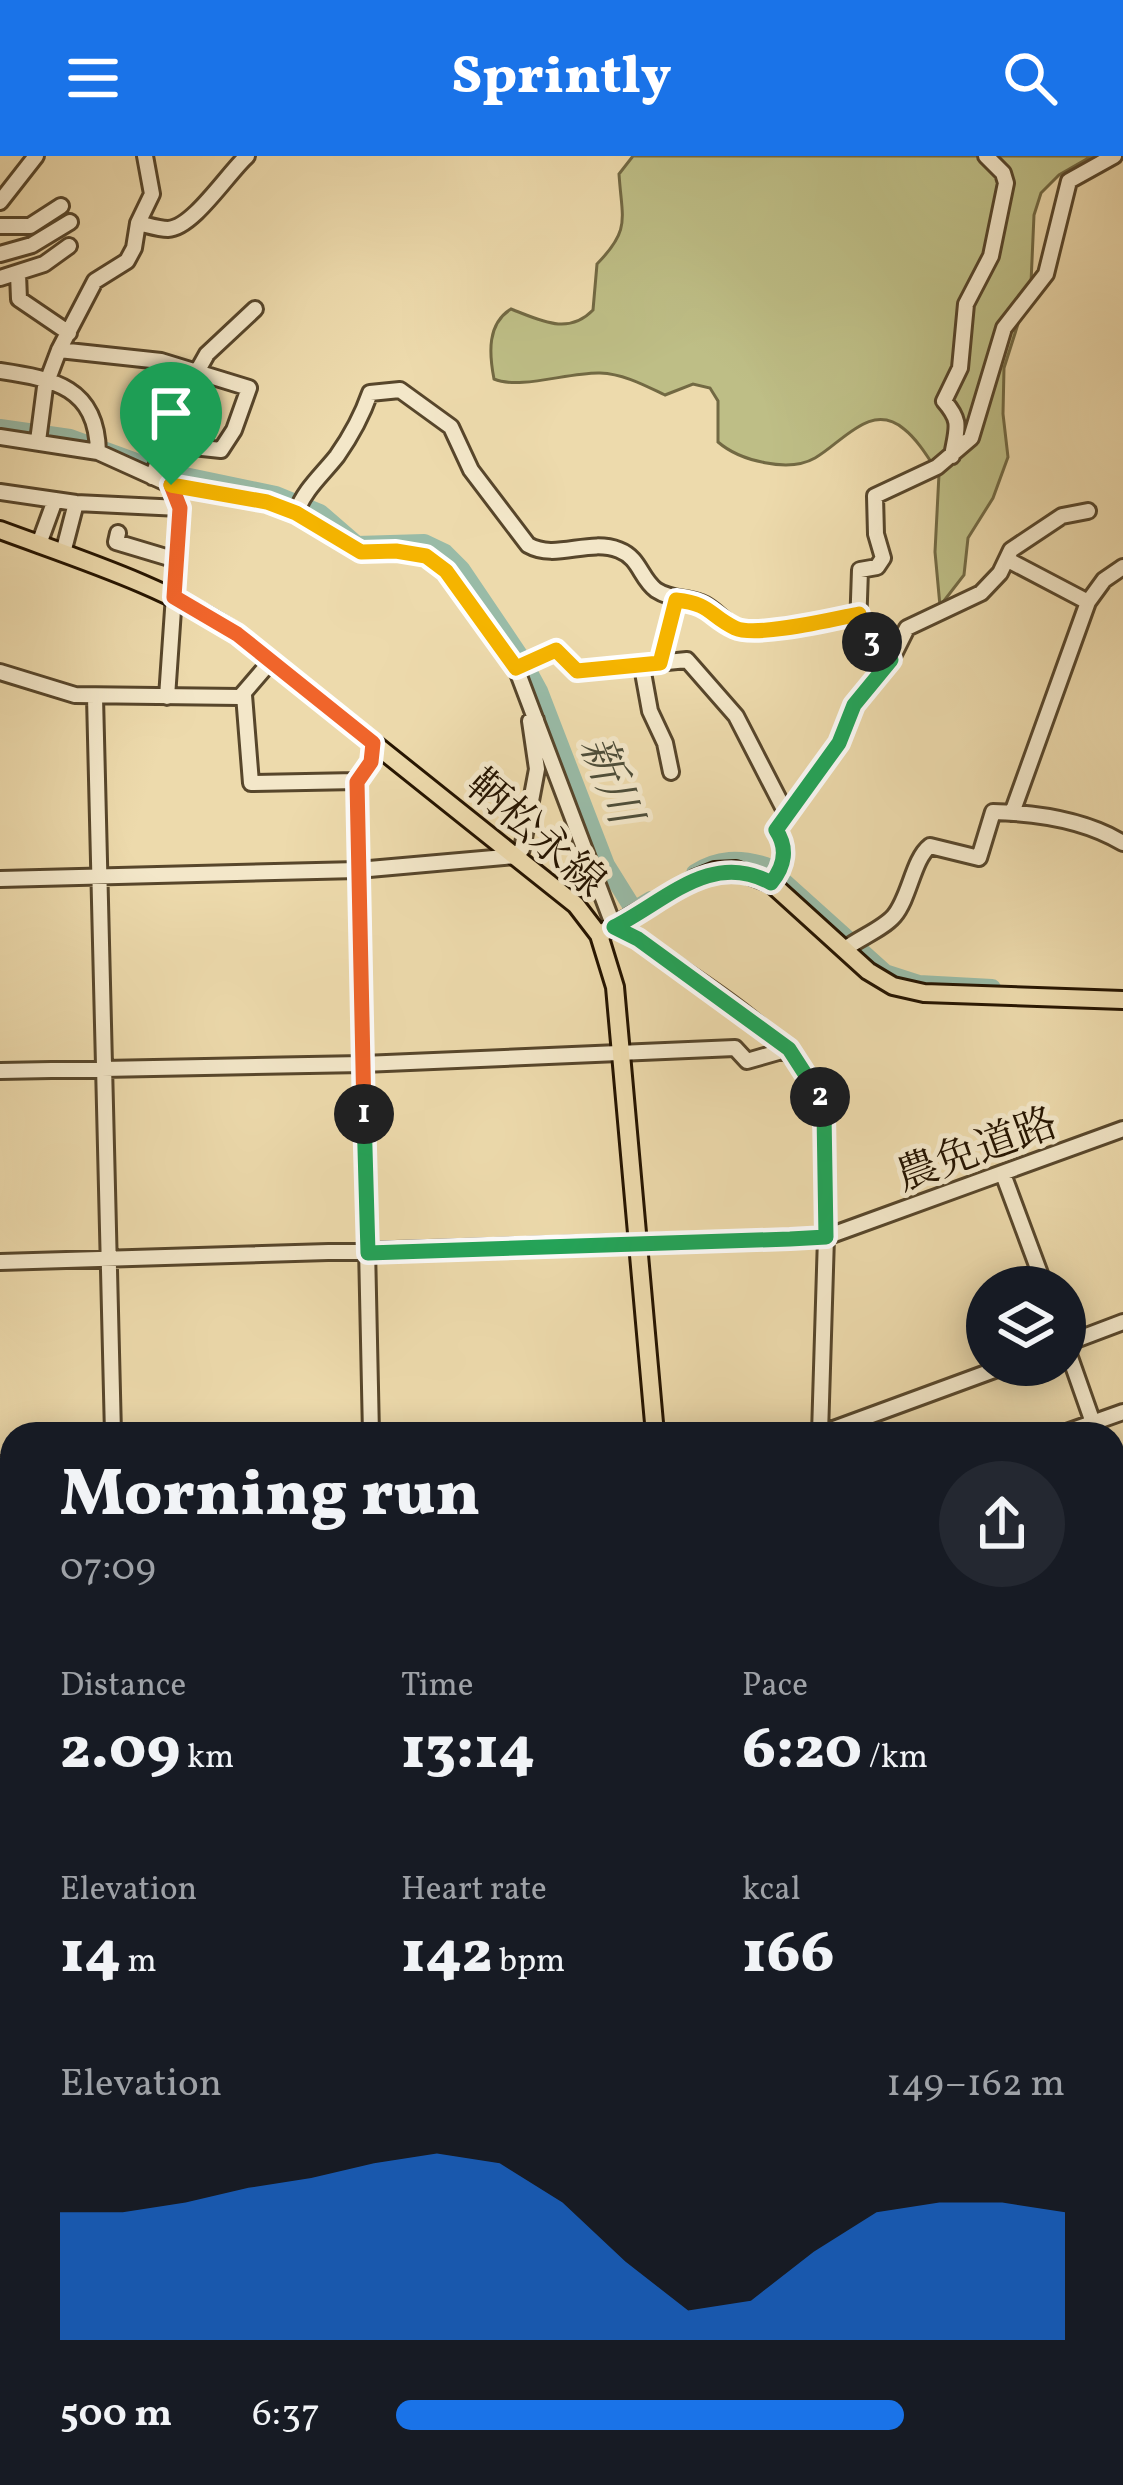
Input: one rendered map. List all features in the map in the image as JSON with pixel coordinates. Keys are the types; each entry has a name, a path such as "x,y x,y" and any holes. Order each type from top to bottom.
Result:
{"main road":[{"name":"鞆松永線","path":"0,530 203,611 272,661 606,931 654,1422"},
{"path":"606,931 695,878 736,870 777,876 868,971 893,986 924,993 1123,1000"}],"street":[{"path":"0,202 36,156"},
{"path":"39,433 58,350 94,280 127,261 152,194 146,156"},
{"path":"138,223 169,229 179,226 248,156"},
{"path":"952,456 958,420 944,401 961,368 966,304 991,256 1006,183 986,156"},
{"path":"891,660 858,628 860,570 877,567 884,558 876,534 875,496 938,467 970,438 1004,328 1046,274 1069,181 1114,156"},
{"path":"0,226 30,226 61,206"},
{"path":"0,254 32,245 70,222"},
{"path":"0,278 57,257 69,246"},
{"path":"18,274 19,299 68,333"},
{"path":"197,370 207,354 255,309"},
{"path":"58,350 102,352 197,370 249,388 234,430 221,449 165,444 152,477"},
{"path":"0,370 49,378 86,405 98,435 98,452"},
{"path":"296,513 302,497 362,417 370,393 400,390 451,427 470,470 528,545 542,553 596,545 617,549 634,558 656,590 676,600 702,603 736,629 751,632 859,614"},
{"path":"0,437 39,433 98,452 171,485 267,502 296,513 361,552 426,556 446,571 516,668 538,719 606,931 638,939 789,1049 820,1094 826,1237 820,1422"},
{"path":"167,697 180,508 171,485"},
{"path":"0,492 76,503 180,508"},
{"path":"39,544 55,500"},
{"path":"63,553 76,503"},
{"path":"777,876 784,842 776,830 839,743 854,705 891,660 907,628 981,593 1011,550 1062,516 1088,512"},
{"path":"118,533 116,542 176,560"},
{"path":"1007,560 1088,602"},
{"path":"1012,813 1088,602 1104,580 1123,567"},
{"path":"660,663 676,600"},
{"path":"516,668 556,650 577,671 688,660 736,716 787,815"},
{"path":"272,661 244,695 250,783 357,782"},
{"path":"642,667 650,711 665,742 671,772"},
{"path":"0,672 95,697 244,695"},
{"path":"95,697 113,1422"},
{"path":"0,880 358,870 515,856 522,849 536,769 530,722 538,719"},
{"path":"371,1422 357,782 371,762 373,743"},
{"path":"845,949 893,918 916,876 922,852 930,846 979,858 993,812 1100,830 1123,843"},
{"path":"0,1071 363,1064 735,1048 747,1061 789,1049"},
{"name":"農免道路","path":"0,1262 826,1237 1123,1129"},
{"path":"1003,1174 1037,1266"},
{"path":"1086,1336 1123,1322"},
{"path":"853,1422 966,1380"},
{"path":"1080,1386 1094,1422"}],"green space":[{"path":"633,156 1092,156 1059,175 1041,193 1034,215 1031,283 1004,368 1008,457 993,498 968,538 964,575 940,606 935,552 939,474 914,439 892,422 869,422 815,458 779,465 752,459 718,442 718,401 710,388 693,384 665,395 600,373 517,383 494,379 494,331 511,309 564,324 593,310 597,264 615,242 622,223 619,174"}],"waterway":[{"name":"新川","path":"0,428 70,438 161,471 276,495 320,513 357,545 424,543 445,553 461,569 539,691 606,865 634,910 651,900"},
{"name":"新川","path":"695,873 729,861 766,866 885,973 919,984 992,988"}],"route":[{"path":"171,485 267,502 296,513 361,552 426,556 446,571 516,668 556,650 577,671 660,663 676,600 702,603 736,629 751,632 859,614 858,628 891,660 854,705 839,743 776,830 784,842 782,870 771,883 756,874 715,871 614,927 638,939 789,1049 808,1074 824,1113 826,1237 368,1253 357,782 371,762 373,743 237,634 174,597 180,508 171,485"}]}
